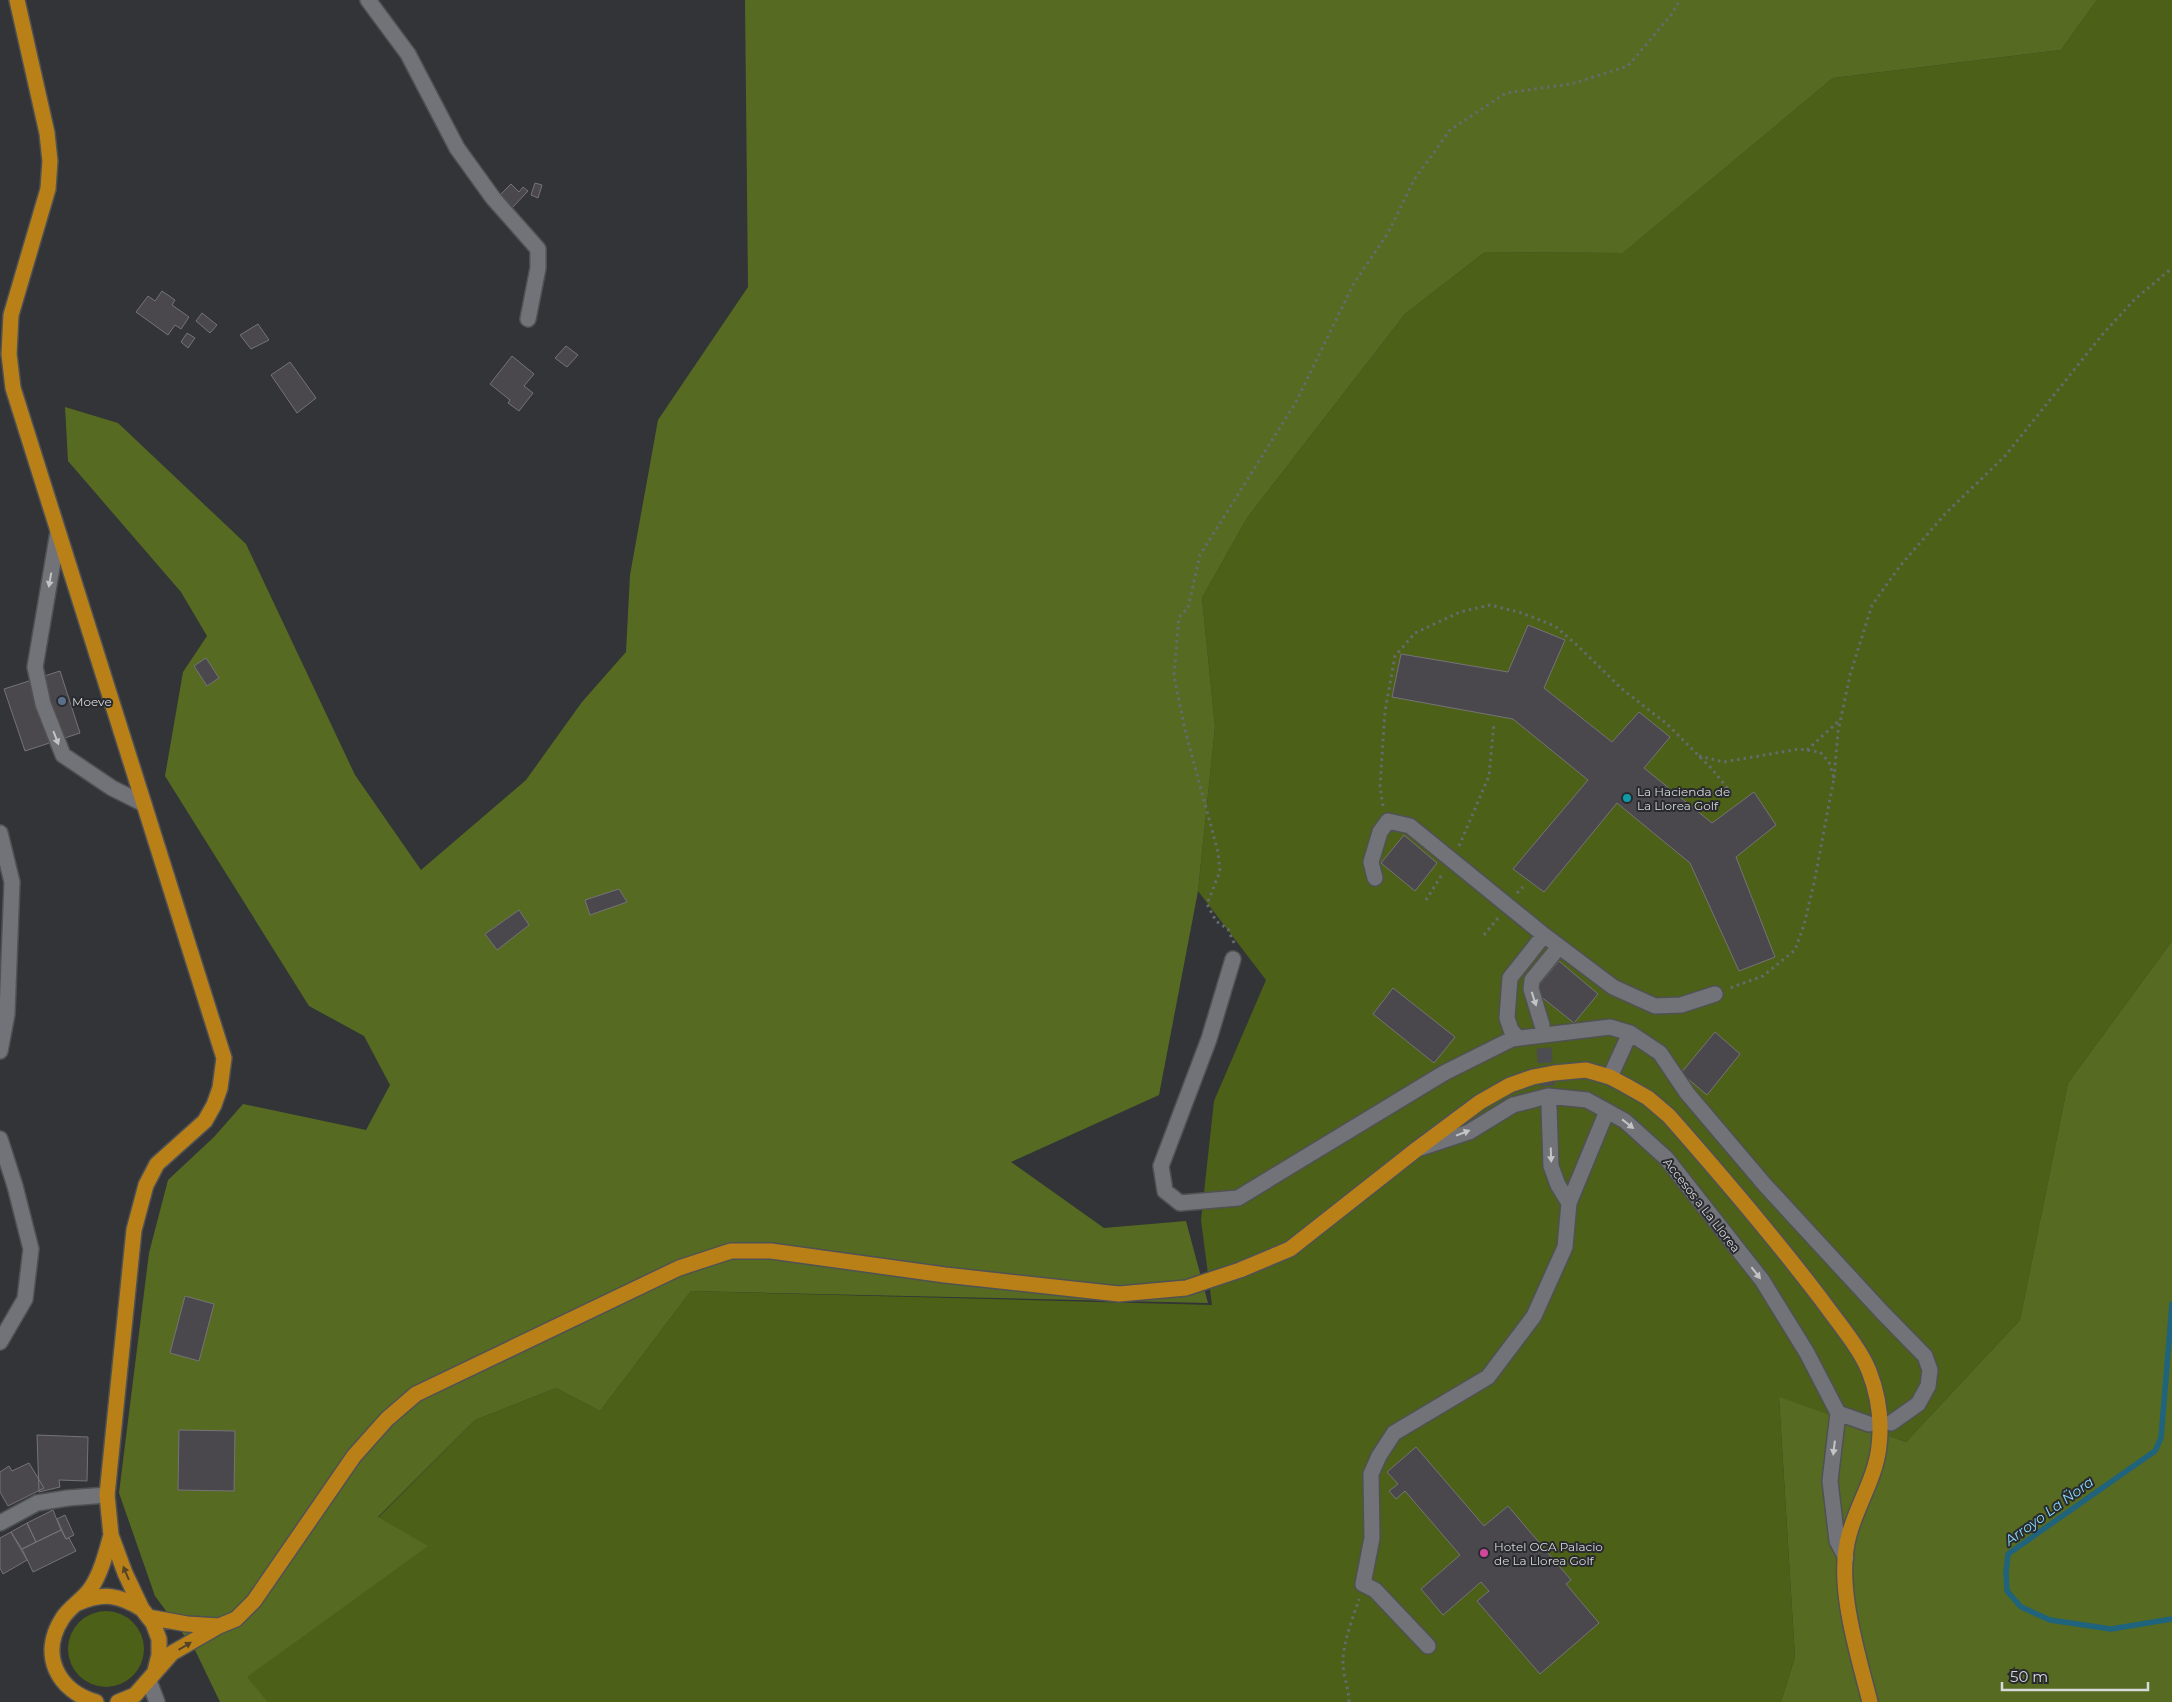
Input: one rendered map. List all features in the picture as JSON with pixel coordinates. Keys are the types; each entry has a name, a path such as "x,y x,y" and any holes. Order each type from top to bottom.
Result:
{"highway":[{"path":"17,0 47,132 50,161 48,189 11,315 9,354 13,388 224,1058 220,1088 214,1105 205,1121 157,1164 146,1185 136,1221 107,1495 111,1535 145,1613"},
{"path":"118,1702 135,1695 172,1653 219,1626 236,1620 254,1601 354,1456 387,1419 416,1394 679,1268 731,1251 771,1251 945,1275 1119,1294 1186,1288 1240,1270 1290,1249 1480,1102 1510,1085 1533,1077 1586,1070 1610,1077 1648,1098 1669,1116 1701,1152 1811,1287 1844,1330 1868,1370 1879,1409 1879,1447 1866,1491 1848,1536 1844,1576 1851,1626 1870,1702"},
{"path":"96,1702 81,1698 66,1686 56,1671 52,1653 54,1634 62,1618 91,1588 102,1565 111,1535"},
{"path":"75,1605 92,1597 111,1596 128,1600 145,1613 153,1623 159,1639 159,1656 152,1676"},
{"path":"145,1613 187,1624 219,1626"}],"street":[{"path":"368,0 408,54 457,148 493,198 538,249 538,268 528,319"},
{"path":"58,532 35,667 43,704 63,755 112,788 144,804"},
{"path":"1375,878 1371,862 1380,832 1388,821 1410,826 1544,936 1613,987 1655,1006 1681,1005 1715,994"},
{"path":"0,833 12,882 7,1014 0,1051"},
{"path":"1518,1038 1512,1030 1508,1018 1510,978 1544,936"},
{"path":"1542,1024 1531,989 1532,980 1559,947"},
{"path":"1232,959 1208,1039 1161,1166 1165,1191 1180,1203 1238,1198 1444,1073 1512,1039 1610,1027 1630,1033 1660,1054 1687,1093 1765,1185 1882,1312 1926,1356 1930,1370 1928,1386 1918,1404 1891,1423"},
{"path":"1610,1077 1630,1033"},
{"name":"Accesos a La Llorea","path":"1417,1149 1468,1132 1513,1105 1548,1096 1587,1100 1625,1121 1666,1158 1762,1280 1807,1353 1838,1413"},
{"path":"1549,1106 1551,1166 1558,1186 1569,1203"},
{"path":"1428,1646 1375,1590 1363,1584 1372,1538 1371,1474 1379,1456 1394,1433 1488,1377 1534,1316 1565,1248 1569,1203 1608,1111"},
{"path":"0,1139 15,1186 31,1249 25,1298 0,1342"},
{"path":"1846,1558 1837,1541 1830,1481 1838,1413 1869,1424"},
{"path":"0,1523 37,1503 107,1495"},
{"path":"152,1676 157,1702"}],"path":[{"path":"1232,959 1234,942 1228,929 1216,921 1207,904 1220,870 1218,852 1185,730 1174,676 1179,617 1188,608 1200,555 1296,402 1353,285 1388,233 1414,180 1450,130 1506,93 1571,84 1628,66 1671,15 1680,0"},
{"path":"1715,994 1763,976 1795,950 1804,925 1814,883 1834,778 1840,720 1850,674 1872,605 1900,566 1945,514 2005,456 2096,342 2128,307 2172,268"},
{"path":"1388,821 1383,806 1380,786 1385,711 1395,656 1416,633 1460,612 1490,605 1522,613 1555,626 1622,690 1668,724 1733,795"},
{"path":"1807,750 1840,720"},
{"path":"1426,900 1462,840 1489,776 1494,723"},
{"path":"1698,755 1724,762 1799,749 1820,752 1829,762 1834,778"},
{"path":"1349,1702 1349,1690 1342,1661 1363,1584"}],"green space":[{"path":"745,0 2097,0 2061,50 1833,78 1623,253 1485,252 1405,314 1247,518 1202,598 1215,727 1198,891 1159,1095 1011,1162 1104,1228 1186,1221 1208,1303 691,1291 600,1411 556,1388 475,1420 378,1517 428,1546 247,1677 268,1702 220,1702 195,1650 155,1596 119,1493 149,1253 168,1180 214,1137 243,1104 366,1130 390,1085 364,1036 309,1006 165,776 183,672 207,636 181,592 68,461 65,407 118,423 246,544 355,775 421,870 526,780 582,702 626,652 630,575 658,420 748,287"},
{"path":"2097,0 2172,0 2172,941 2068,1083 2020,1320 1906,1442 1779,1398 1795,1657 1781,1702 268,1702 246,1677 427,1546 378,1518 475,1420 556,1388 600,1411 691,1291 1212,1305 1201,1220 1214,1101 1266,980 1198,891 1215,727 1202,598 1247,518 1405,314 1485,252 1623,253 1833,78 2061,50"},
{"path":"2172,941 2172,1702 1781,1702 1795,1657 1779,1397 1906,1442 2020,1320 2068,1083"},
{"path":"106,1611 121,1614 133,1622 141,1634 144,1649 141,1664 133,1676 121,1684 106,1687 91,1684 79,1676 71,1664 68,1649 71,1634 79,1622 91,1614"}],"building":[{"path":"535,183 542,185 538,198 531,195"},
{"path":"511,184 519,192 523,187 528,191 512,208 500,195"},
{"path":"162,291 175,300 172,305 189,317 181,329 175,325 168,335 136,312 148,296 155,301"},
{"path":"202,313 217,325 210,333 196,321"},
{"path":"258,324 269,340 251,349 240,335"},
{"path":"187,333 195,338 188,348 181,342"},
{"path":"566,346 578,355 567,367 555,358"},
{"path":"512,356 534,374 524,386 533,393 519,411 508,403 510,400 490,384"},
{"path":"290,362 316,398 297,413 271,375"},
{"name":"La Hacienda de La Llorea Golf","path":"1528,625 1565,640 1544,688 1612,742 1639,712 1670,737 1644,768 1712,823 1754,792 1776,825 1736,857 1775,957 1739,971 1690,863 1617,803 1544,892 1513,869 1588,780 1513,719 1392,697 1401,654 1508,672"},
{"path":"206,658 219,678 207,686 194,666"},
{"path":"60,671 80,733 25,751 4,689"},
{"path":"1404,835 1437,863 1415,891 1381,863"},
{"path":"619,889 627,902 590,915 585,900"},
{"path":"519,910 529,925 497,950 485,934"},
{"path":"1559,961 1598,994 1574,1023 1534,991"},
{"path":"1393,988 1455,1037 1434,1063 1373,1014"},
{"path":"1715,1032 1740,1054 1707,1095 1681,1073"},
{"path":"185,1296 214,1304 199,1361 170,1353"},
{"path":"179,1430 235,1431 234,1491 178,1490"},
{"path":"37,1435 88,1437 87,1481 59,1480 60,1487 39,1492"},
{"path":"1416,1447 1484,1526 1508,1506 1571,1580 1566,1584 1599,1623 1540,1674 1477,1601 1489,1591 1481,1582 1443,1615 1421,1589 1460,1555 1405,1491 1396,1499 1389,1491 1398,1484 1387,1472"},
{"path":"29,1463 44,1488 8,1506 0,1492 0,1472 9,1466 12,1471"},
{"path":"53,1510 61,1530 36,1542 27,1523"},
{"path":"65,1515 74,1535 66,1539 57,1519"},
{"path":"27,1523 36,1542 22,1549 11,1532"},
{"path":"61,1530 66,1539 69,1538 76,1551 33,1572 22,1549"},
{"path":"11,1532 27,1560 3,1574 0,1568 0,1538"}],"waterway":[{"name":"Arroyo La Ñora","path":"2172,1304 2161,1438 2155,1451 2008,1554 2006,1573 2007,1591 2021,1607 2050,1620 2111,1629 2172,1619"}],"tunnel":[{"path":"1542,1025 1549,1107"}],"place":[{"name":"Moeve","path":"62,701"},
{"name":"La Hacienda de La Llorea Golf","path":"1627,798"},
{"name":"Hotel OCA Palacio de La Llorea Golf","path":"1484,1553"}]}
